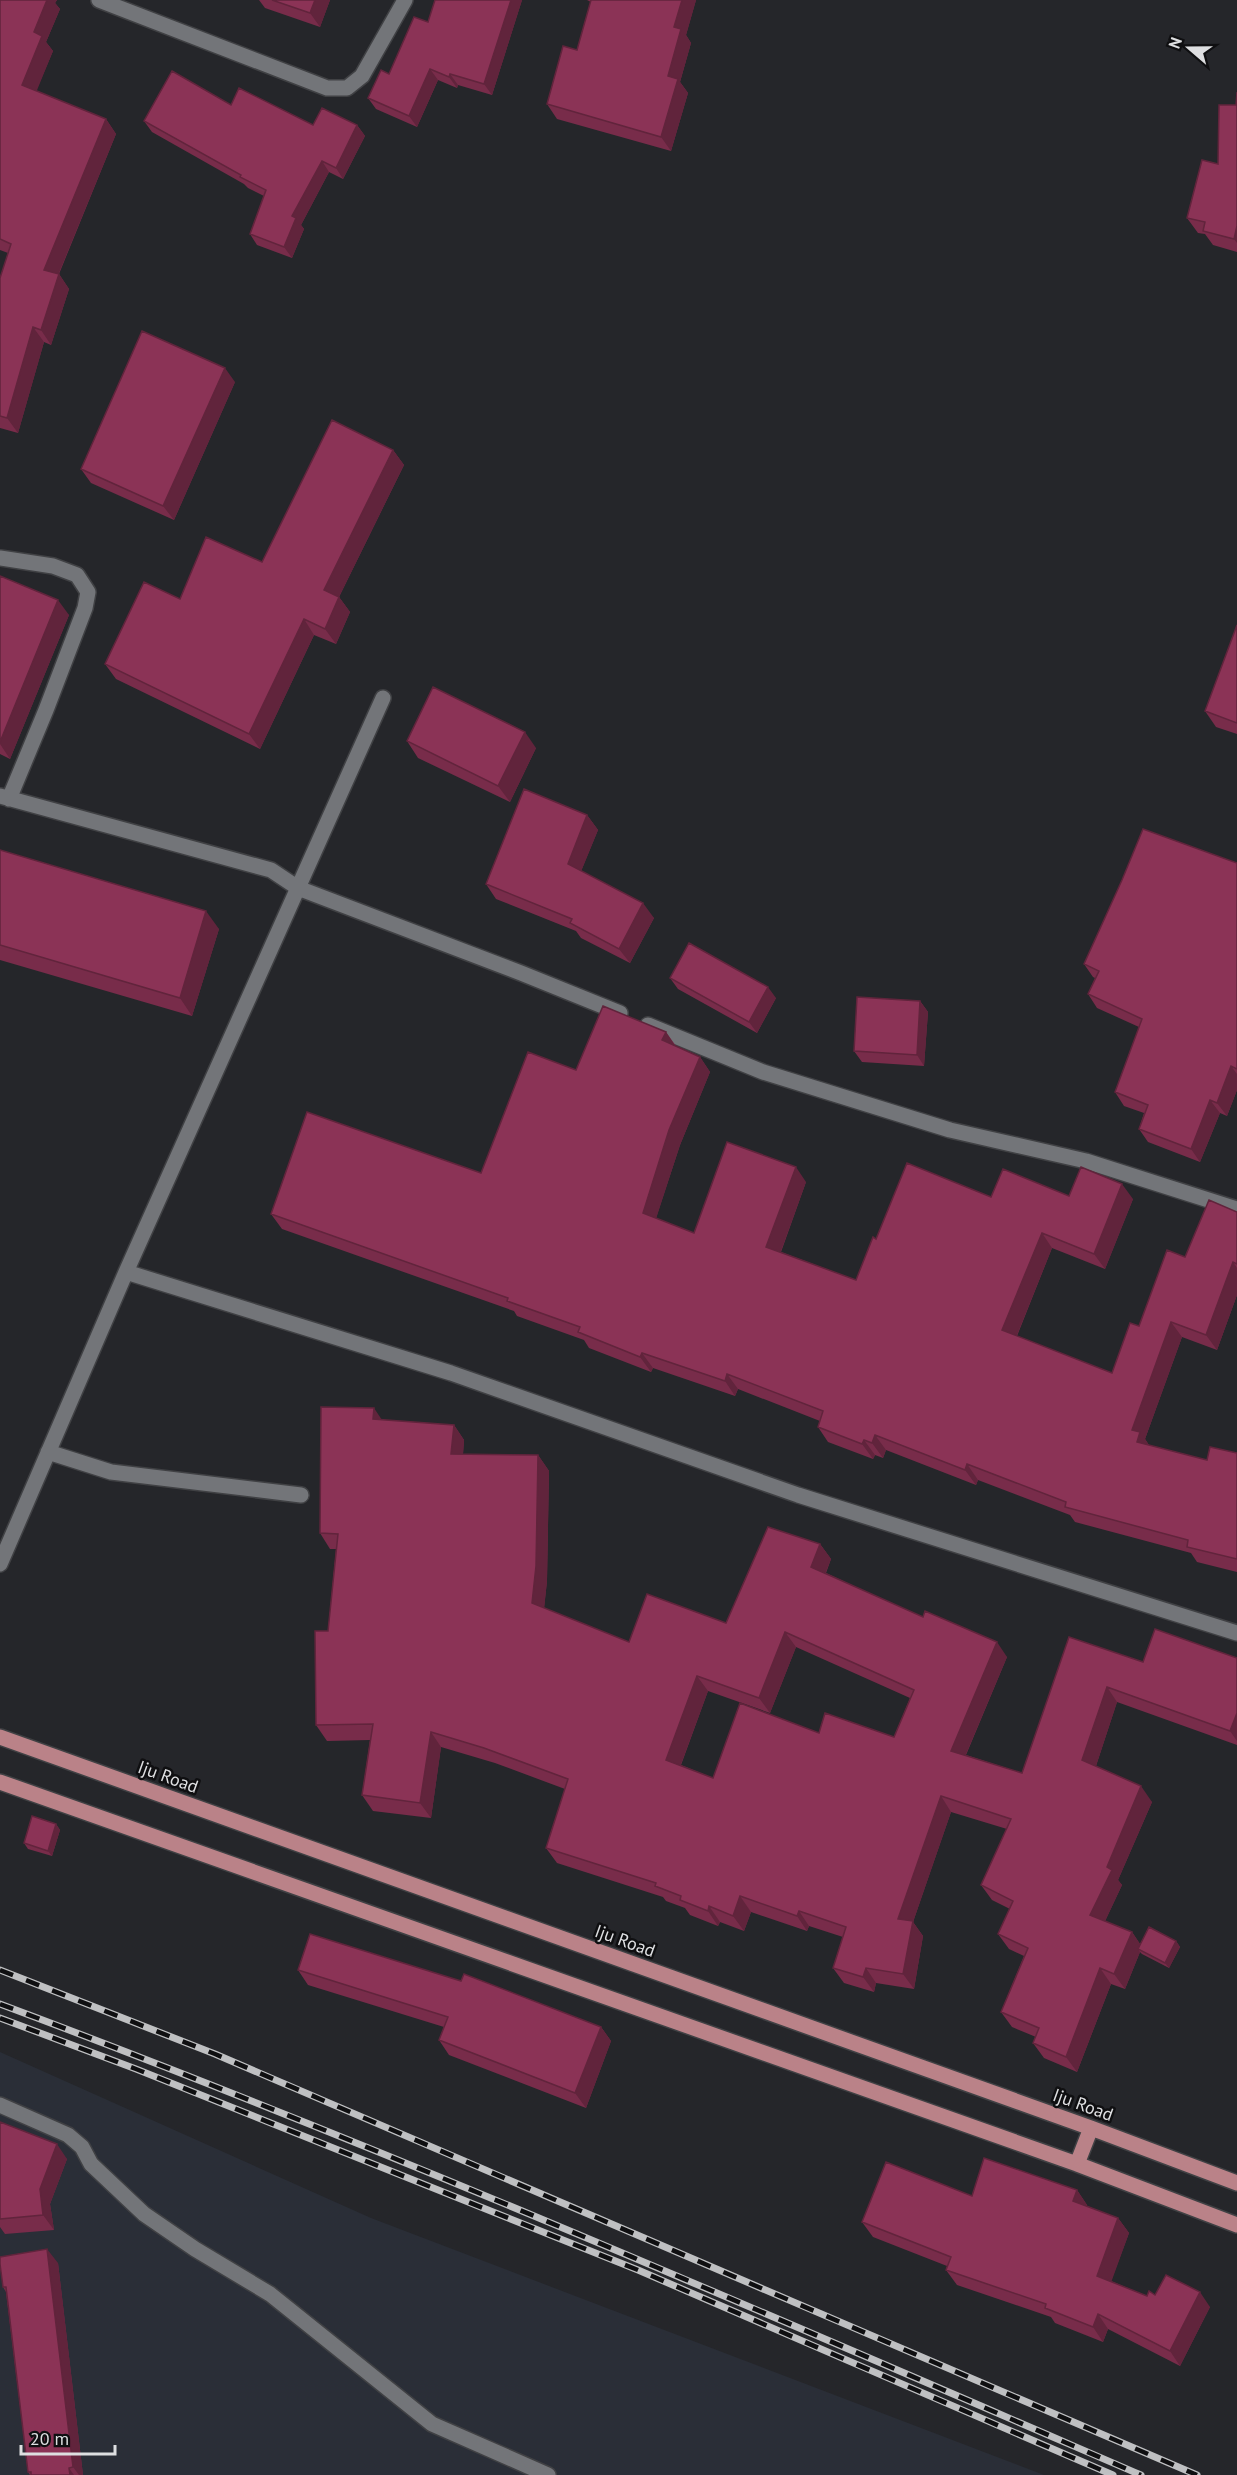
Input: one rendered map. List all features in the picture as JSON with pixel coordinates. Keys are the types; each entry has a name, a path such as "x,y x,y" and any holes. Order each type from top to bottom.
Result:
{"main road":[{"name":"Iju Road","path":"0,1737 1236,2179"},
{"path":"0,1782 1077,2164 1237,2224"},
{"path":"1077,2164 1090,2128"}],"street":[{"path":"99,0 327,88 347,88 362,76 405,0"},
{"path":"0,558 53,566 77,575 88,592 85,608 46,711 4,798 271,870 298,888 521,973 763,1072 950,1130 1086,1161 1237,1209"},
{"path":"0,1564 126,1272 383,698"},
{"path":"126,1272 451,1373 798,1495 1237,1633"},
{"path":"48,1452 111,1472 301,1494"},
{"path":"0,2104 68,2135 82,2147 91,2164 144,2214 195,2249 270,2294 432,2424 548,2475"}],"shaded area":[{"path":"0,2052 371,2218 1044,2475 0,2475"}],"building":[{"path":"0,0 47,0 34,32 42,36 22,85 106,119 44,270 59,274 41,330 33,327 7,418 0,416 0,278 11,244 0,239"},
{"path":"272,0 315,0 310,13"},
{"path":"435,0 511,0 484,84 450,74 449,77 430,69 409,116 368,98 381,70 389,74 414,17 428,22"},
{"path":"591,0 682,0 674,27 681,29 668,76 678,79 661,137 547,104 563,46 577,50"},
{"path":"172,71 231,105 239,88 313,125 322,108 357,125 336,168 322,161 292,216 296,218 284,247 250,234 266,190 144,121"},
{"path":"1237,92 1237,226 1234,239 1203,231 1205,222 1187,218 1202,160 1218,164 1219,105 1236,105"},
{"path":"142,331 225,368 163,506 81,469"},
{"path":"332,420 393,450 324,590 339,597 325,629 304,619 249,734 105,664 144,582 180,599 206,537 262,562"},
{"path":"0,576 58,600 0,742"},
{"path":"1237,625 1237,723 1205,711"},
{"path":"433,687 525,732 498,786 407,741"},
{"path":"524,789 587,815 568,864 643,903 619,949 570,923 572,919 486,884"},
{"path":"1143,829 1237,863 1237,1069 1231,1066 1217,1103 1210,1100 1191,1149 1139,1129 1148,1105 1115,1092 1142,1019 1088,994 1099,971 1084,964"},
{"path":"0,850 206,911 180,998 0,945"},
{"path":"689,943 768,987 749,1022 670,978"},
{"path":"857,997 920,1001 917,1055 854,1051"},
{"path":"603,1006 666,1032 662,1040 700,1057 669,1130 643,1213 694,1233 727,1142 796,1167 766,1247 856,1280 873,1237 876,1239 907,1163 991,1197 1003,1169 1069,1196 1081,1167 1122,1184 1094,1254 1042,1233 1002,1330 1112,1373 1130,1323 1139,1326 1167,1250 1185,1257 1209,1200 1237,1212 1237,1264 1233,1262 1206,1335 1171,1322 1132,1430 1140,1432 1137,1442 1207,1460 1210,1447 1237,1453 1237,1559 1187,1547 1188,1540 1065,1507 1066,1502 967,1464 965,1470 875,1435 872,1443 864,1440 862,1444 818,1427 823,1411 727,1374 725,1381 642,1353 640,1357 578,1332 580,1327 507,1301 508,1298 271,1214 307,1112 481,1173 528,1052 576,1070"},
{"path":"321,1407 374,1408 373,1419 454,1425 451,1454 538,1455 536,1566 532,1603 629,1642 647,1594 726,1623 768,1527 820,1544 811,1567 923,1617 925,1611 997,1642 951,1751 1022,1773 1069,1637 1143,1662 1155,1629 1237,1658 1237,1713 1230,1731 1107,1687 1082,1760 1141,1786 1107,1867 1112,1870 1090,1915 1132,1932 1114,1974 1100,1968 1066,2057 1033,2043 1039,2028 1001,2012 1028,1948 998,1934 1013,1901 981,1885 1011,1819 941,1796 898,1919 913,1921 903,1974 866,1968 863,1977 833,1968 846,1927 799,1911 797,1916 740,1896 733,1916 709,1906 708,1911 680,1900 681,1896 655,1886 656,1883 546,1848 568,1779 484,1748 431,1732 420,1803 362,1795 373,1724 316,1725 315,1631 328,1631 338,1534 320,1533","holes":["785,1632 914,1690 894,1737 825,1713 819,1733 740,1703 713,1778 666,1760 697,1676 759,1698"]},
{"path":"32,1816 56,1824 48,1851 24,1843"},
{"path":"1149,1927 1176,1941 1165,1963 1138,1949"},
{"path":"310,1934 461,1981 464,1974 601,2027 575,2093 439,2040 448,2017 298,1970"},
{"path":"0,2122 57,2144 40,2189 43,2215 0,2219"},
{"path":"984,2158 1077,2190 1073,2201 1118,2218 1097,2276 1147,2296 1149,2291 1155,2295 1166,2275 1200,2292 1170,2351 1098,2314 1093,2327 1045,2308 1046,2304 946,2270 951,2257 862,2222 886,2162 972,2196"},
{"path":"47,2249 73,2467 69,2468 70,2475 31,2475 31,2472 28,2472 6,2287 3,2287 0,2264 0,2257"}],"railway":[{"path":"0,1970 215,2054 1197,2475"},
{"path":"0,2004 288,2115 574,2232 1141,2475"},
{"path":"0,2018 136,2069 638,2270 1113,2475"}]}
